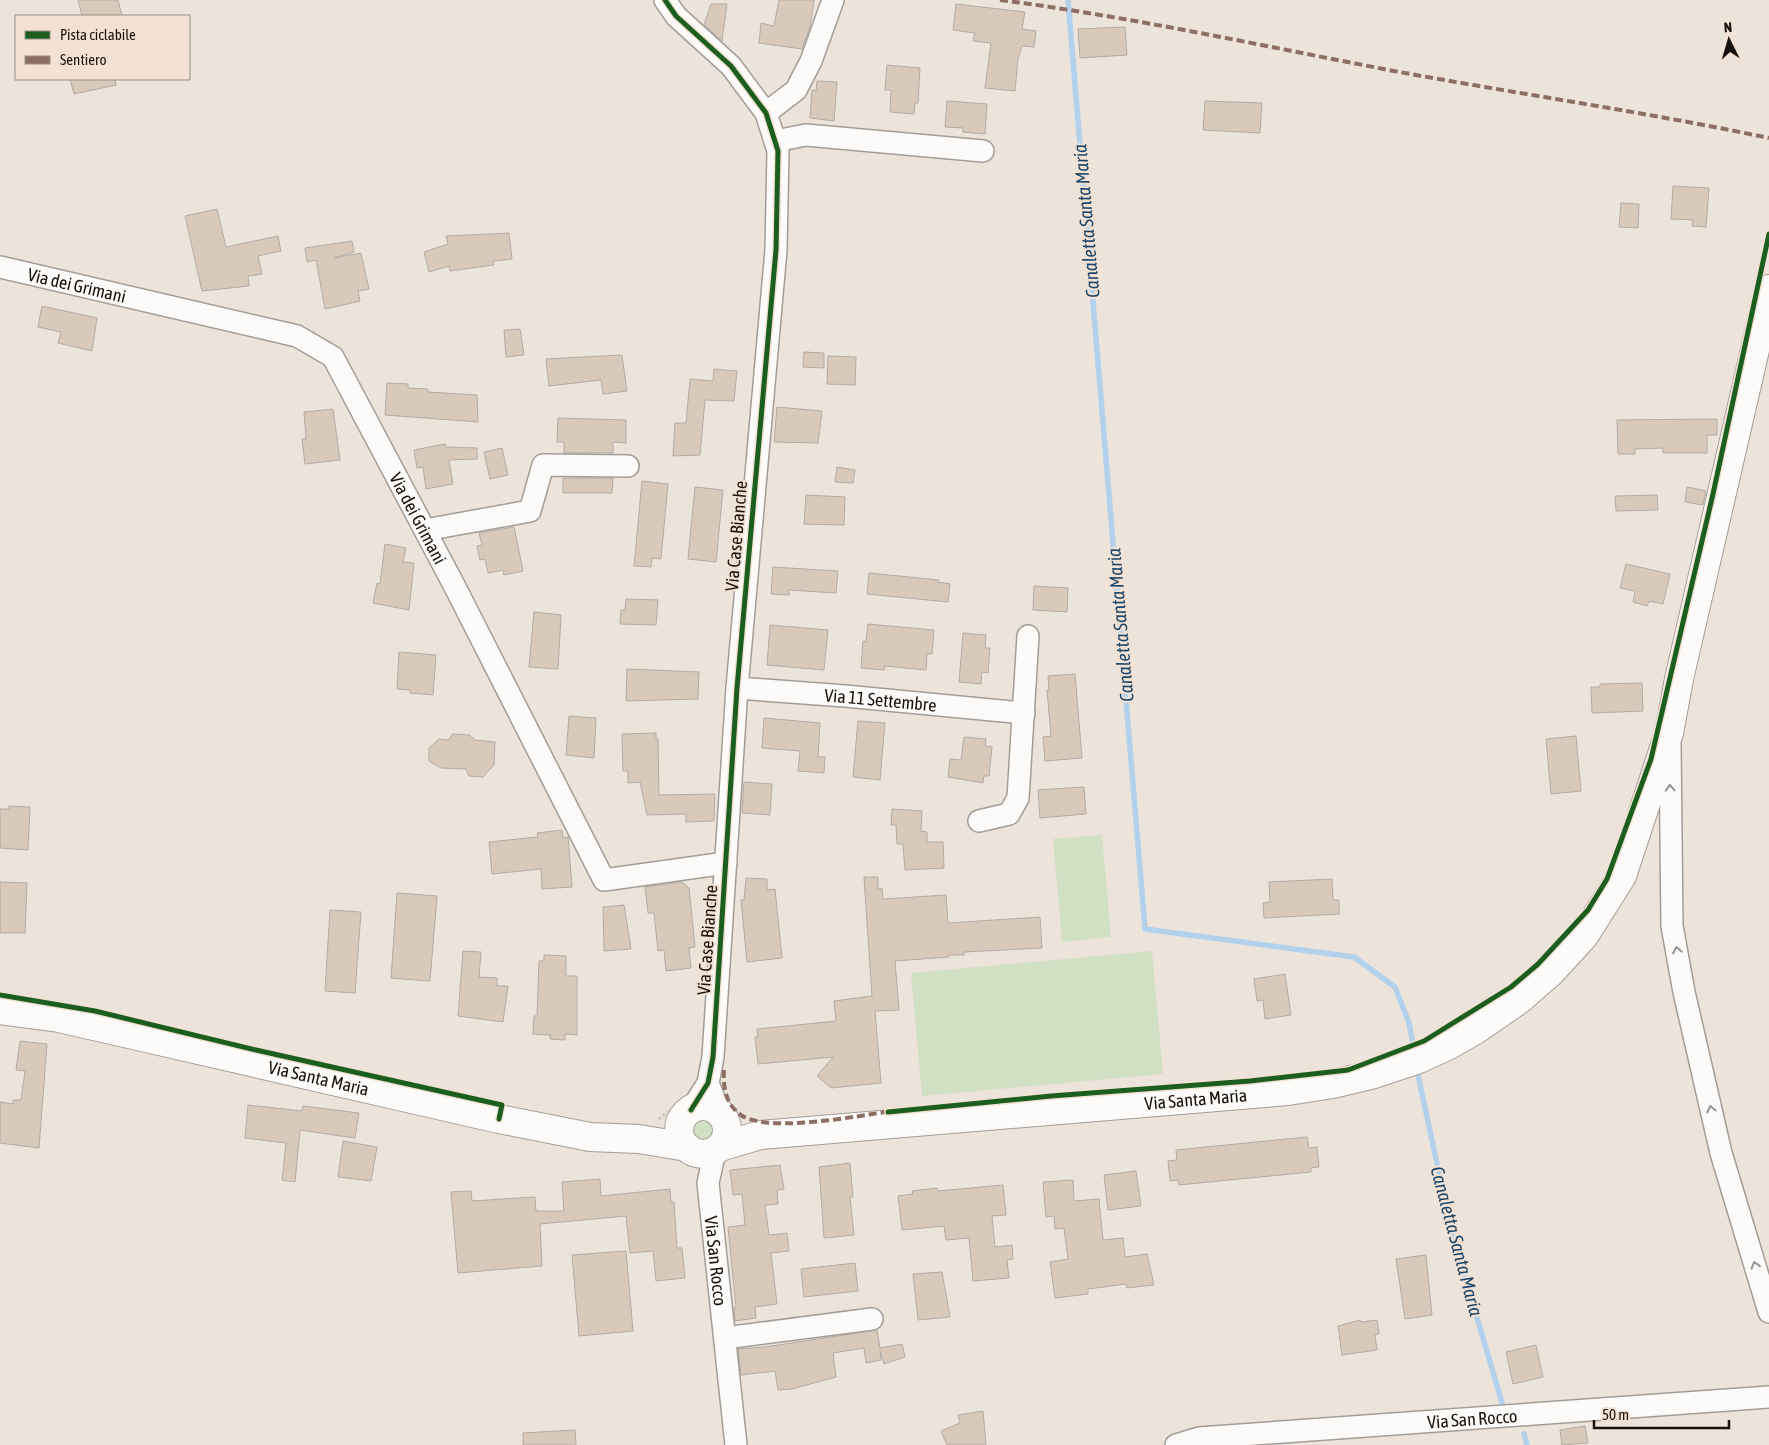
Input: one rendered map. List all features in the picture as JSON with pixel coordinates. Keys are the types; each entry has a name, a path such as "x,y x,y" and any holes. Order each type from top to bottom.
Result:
{"main road":[{"name":"Via Santa Maria","path":"645,1130 703,1149 760,1135 1250,1096 1333,1084 1419,1059 1477,1029 1519,1000 1544,979 1584,936 1622,876 1670,733 1679,679 1769,290"},
{"name":"Via Santa Maria","path":"0,1010 59,1018 590,1137 645,1130 683,1110 706,1107 760,1135"},
{"path":"683,1110 679,1134 703,1149 726,1135 722,1116"}],"street":[{"name":"Via Case Bianche","path":"665,0 676,16 732,66 766,113 778,151 776,250 737,688 714,1057 708,1083 683,1110"},
{"path":"766,113 796,90 811,61 833,0"},
{"path":"775,141 806,135 983,152"},
{"name":"Via dei Grimani","path":"0,267 297,336 333,357 425,530 604,880 726,863"},
{"path":"425,530 530,511 543,464 628,466"},
{"path":"979,821 1009,814 1018,798 1028,636"},
{"name":"Via 11 Settembre","path":"737,688 1024,713"},
{"path":"1670,733 1672,926 1721,1153 1769,1312"},
{"path":"708,1083 722,1116"},
{"name":"Via San Rocco","path":"703,1149 736,1445"},
{"path":"725,1338 872,1319"},
{"name":"Via San Rocco","path":"1176,1445 1209,1437 1769,1397"}],"path":[{"path":"645,1130 660,1119 683,1110"}],"green space":[{"path":"1102,835 1111,937 1062,942 1053,839"},
{"path":"1152,951 1163,1074 922,1096 911,973"},
{"path":"703,1120 710,1123 713,1130 710,1137 703,1140 696,1137 693,1130 696,1123"}],"building":[{"path":"78,0 118,0 122,15 82,15"},
{"path":"779,0 814,0 810,27 802,49 759,43 761,23 774,26"},
{"path":"711,4 727,4 722,41 704,25"},
{"path":"956,4 1025,12 1022,29 1036,31 1034,47 1022,46 1018,59 1015,91 985,88 991,43 973,41 975,33 953,30"},
{"path":"1125,27 1127,55 1080,58 1078,29"},
{"path":"887,65 920,68 918,103 915,103 914,114 890,112 891,90 885,90"},
{"path":"70,80 115,80 116,85 74,94"},
{"path":"817,81 837,82 834,121 810,118 812,90 816,91"},
{"path":"947,101 987,104 985,134 963,132 963,128 945,127"},
{"path":"1205,101 1262,103 1260,133 1203,130"},
{"path":"1673,186 1709,188 1706,227 1692,226 1693,220 1671,219"},
{"path":"1621,203 1639,204 1638,228 1619,227"},
{"path":"217,209 226,247 278,236 281,251 258,256 262,274 248,276 249,286 202,291 185,216"},
{"path":"509,233 512,259 493,261 494,265 450,271 449,266 429,272 424,252 448,244 446,236"},
{"path":"352,241 354,252 334,258 361,253 369,289 358,291 360,301 325,309 316,260 307,262 305,248"},
{"path":"42,306 97,318 92,351 58,343 61,332 38,327"},
{"path":"520,329 524,355 506,357 504,330"},
{"path":"804,352 824,353 824,368 803,367"},
{"path":"622,355 627,391 603,394 601,380 549,386 546,359"},
{"path":"828,356 856,357 855,385 827,384"},
{"path":"714,369 737,371 734,401 705,400 700,455 673,456 675,423 686,423 690,379 713,381"},
{"path":"387,383 408,384 408,388 428,389 428,392 477,395 478,422 385,415"},
{"path":"777,407 822,411 818,443 774,442"},
{"path":"333,409 340,460 305,464 302,439 306,439 304,412"},
{"path":"558,418 626,420 626,443 613,442 613,453 564,453 564,442 557,442"},
{"path":"1717,419 1717,435 1707,435 1707,453 1663,453 1663,448 1635,449 1635,454 1618,454 1617,420"},
{"path":"445,444 446,447 477,448 477,459 449,460 453,484 426,489 423,467 417,468 414,450"},
{"path":"502,448 508,475 490,479 484,452"},
{"path":"837,467 855,470 853,483 835,482"},
{"path":"563,478 613,478 612,493 563,493"},
{"path":"642,481 668,484 661,559 652,558 651,567 634,566"},
{"path":"695,487 723,490 716,562 688,559"},
{"path":"1687,487 1706,491 1703,505 1685,502"},
{"path":"806,495 845,497 844,525 804,524"},
{"path":"1657,495 1658,510 1616,511 1615,496"},
{"path":"514,527 523,571 504,575 503,570 488,573 485,559 480,560 477,546 482,545 479,533"},
{"path":"385,544 406,548 403,562 414,563 409,610 373,603 377,583 380,584"},
{"path":"1626,564 1670,574 1663,604 1649,601 1647,606 1633,602 1635,591 1620,588"},
{"path":"773,567 838,571 836,593 789,590 789,595 771,594"},
{"path":"869,573 939,580 938,582 950,584 948,602 867,594"},
{"path":"1034,586 1068,588 1067,612 1033,610"},
{"path":"626,599 658,600 656,625 620,624 621,610 625,610"},
{"path":"534,612 561,615 558,669 529,667"},
{"path":"868,624 934,630 932,654 927,654 926,670 885,666 884,670 861,668 863,641 866,642"},
{"path":"770,625 828,630 824,670 767,665"},
{"path":"963,633 986,635 985,648 990,648 988,673 982,672 981,684 959,682"},
{"path":"399,652 436,655 433,695 410,693 410,690 397,689"},
{"path":"627,669 699,672 698,699 626,701"},
{"path":"1075,674 1082,758 1045,761 1043,737 1051,736 1047,690 1049,690 1048,676"},
{"path":"1642,683 1643,711 1592,713 1591,687 1600,687 1600,684"},
{"path":"569,716 596,718 594,758 566,755"},
{"path":"764,718 820,723 818,757 825,757 824,773 798,771 800,751 762,748"},
{"path":"858,721 885,723 880,780 853,777"},
{"path":"656,733 656,739 658,739 659,795 715,794 714,821 686,822 686,814 647,815 640,782 628,783 628,771 623,771 622,734"},
{"path":"453,734 470,735 475,740 495,742 494,765 483,777 469,776 466,769 441,768 429,761 429,748 439,739 448,740"},
{"path":"1576,736 1581,791 1551,794 1546,739"},
{"path":"964,737 986,739 985,746 992,747 989,776 984,776 983,783 948,777 950,759 961,760"},
{"path":"744,782 772,784 770,815 742,813"},
{"path":"1084,787 1086,814 1040,818 1038,790"},
{"path":"9,806 30,807 28,850 0,848 0,809 9,809"},
{"path":"892,809 922,811 921,831 927,832 927,842 943,842 944,868 905,870 903,844 897,844 896,825 891,825"},
{"path":"562,830 563,838 568,837 572,887 542,889 541,869 492,874 489,842 538,837 537,833"},
{"path":"864,877 878,877 878,889 882,888 883,899 946,895 948,923 1040,917 1042,948 964,952 964,955 949,955 949,957 895,961 899,1010 875,1011 881,1083 831,1088 817,1076 833,1057 758,1064 755,1037 758,1037 757,1029 836,1021 834,1001 872,996"},
{"path":"746,878 767,879 767,890 775,889 782,958 747,962 741,900 744,900"},
{"path":"1332,879 1333,900 1339,900 1339,914 1264,918 1263,903 1270,902 1269,882"},
{"path":"0,882 27,883 25,933 0,933"},
{"path":"682,882 689,888 695,947 689,948 691,968 666,971 664,950 658,951 654,913 648,913 645,887"},
{"path":"397,893 437,896 430,981 391,978"},
{"path":"624,905 631,949 604,951 603,907"},
{"path":"330,910 361,912 355,993 325,991"},
{"path":"463,951 481,952 479,977 497,978 497,986 508,986 503,1022 458,1016"},
{"path":"544,955 566,956 566,976 577,976 577,1035 565,1034 565,1040 550,1039 550,1035 533,1034 534,1016 537,1016 539,961 544,961"},
{"path":"1285,974 1291,1015 1265,1019 1263,1000 1257,1001 1254,979"},
{"path":"20,1041 47,1044 39,1148 0,1143 0,1102 13,1104 13,1100 21,1100 25,1071 16,1070"},
{"path":"248,1105 302,1111 303,1106 359,1113 355,1138 300,1130 295,1182 282,1180 286,1143 245,1138"},
{"path":"1307,1137 1309,1148 1317,1147 1319,1167 1311,1168 1311,1172 1179,1185 1178,1180 1170,1181 1168,1161 1177,1160 1176,1150"},
{"path":"343,1141 377,1147 371,1181 338,1177"},
{"path":"850,1163 853,1197 850,1197 854,1235 824,1238 819,1167"},
{"path":"780,1165 784,1189 777,1190 778,1204 765,1205 769,1235 787,1233 789,1251 771,1253 777,1304 755,1307 756,1318 735,1321 734,1308 736,1307 728,1227 745,1225 742,1194 733,1195 730,1170"},
{"path":"1136,1171 1141,1206 1108,1210 1104,1175"},
{"path":"600,1179 601,1196 670,1189 671,1202 674,1202 677,1248 682,1248 685,1278 656,1281 653,1251 630,1253 626,1216 540,1224 542,1266 458,1273 451,1192 471,1191 472,1201 535,1197 536,1211 564,1211 562,1182"},
{"path":"1073,1180 1074,1201 1099,1199 1103,1240 1123,1238 1125,1257 1147,1254 1154,1285 1127,1288 1126,1284 1088,1289 1088,1294 1055,1298 1050,1262 1068,1259 1064,1228 1055,1229 1054,1216 1046,1217 1043,1182"},
{"path":"1003,1185 1006,1215 992,1216 995,1247 1012,1245 1013,1259 1007,1260 1009,1278 973,1281 969,1238 946,1240 944,1226 902,1230 898,1196 913,1194 912,1191 937,1188 938,1191"},
{"path":"626,1251 633,1331 579,1336 572,1255"},
{"path":"1426,1255 1432,1315 1405,1319 1396,1259"},
{"path":"855,1263 858,1291 804,1297 801,1269"},
{"path":"942,1272 950,1317 918,1320 913,1274"},
{"path":"1360,1320 1361,1322 1377,1320 1379,1334 1375,1335 1377,1350 1342,1355 1338,1326"},
{"path":"877,1330 880,1348 902,1344 905,1357 884,1364 880,1351 881,1360 866,1363 864,1348 833,1353 836,1377 792,1389 778,1390 775,1371 741,1375 738,1349 765,1347"},
{"path":"1536,1345 1543,1377 1513,1384 1506,1352"},
{"path":"983,1411 986,1445 947,1445 941,1431 960,1423 958,1415"},
{"path":"1585,1426 1588,1443 1562,1445 1560,1430"},
{"path":"575,1430 576,1445 523,1445 523,1433"}],"waterway":[{"name":"Canaletta Santa Maria","path":"1068,0 1145,929 1354,957 1395,987 1409,1023 1413,1044"},
{"name":"Canaletta Santa Maria","path":"1418,1075 1451,1229 1503,1406"},
{"name":"Canaletta Santa Maria","path":"1524,1434 1527,1445"}],"marked path":[{"path":"1000,0 1148,23 1394,71 1769,138"},
{"path":"724,1070 727,1098 737,1112 749,1119 767,1123 812,1122 893,1111"}],"cycle path":[{"path":"665,0 676,16 731,66 766,113 778,151 776,250 737,688 713,1057 708,1083 691,1110"},
{"path":"888,1112 1051,1096 1250,1081 1348,1070 1424,1041 1511,987 1538,964 1588,910 1607,879 1651,759 1713,494 1769,234"},
{"path":"0,995 95,1011 256,1050 502,1105 499,1119"}]}
